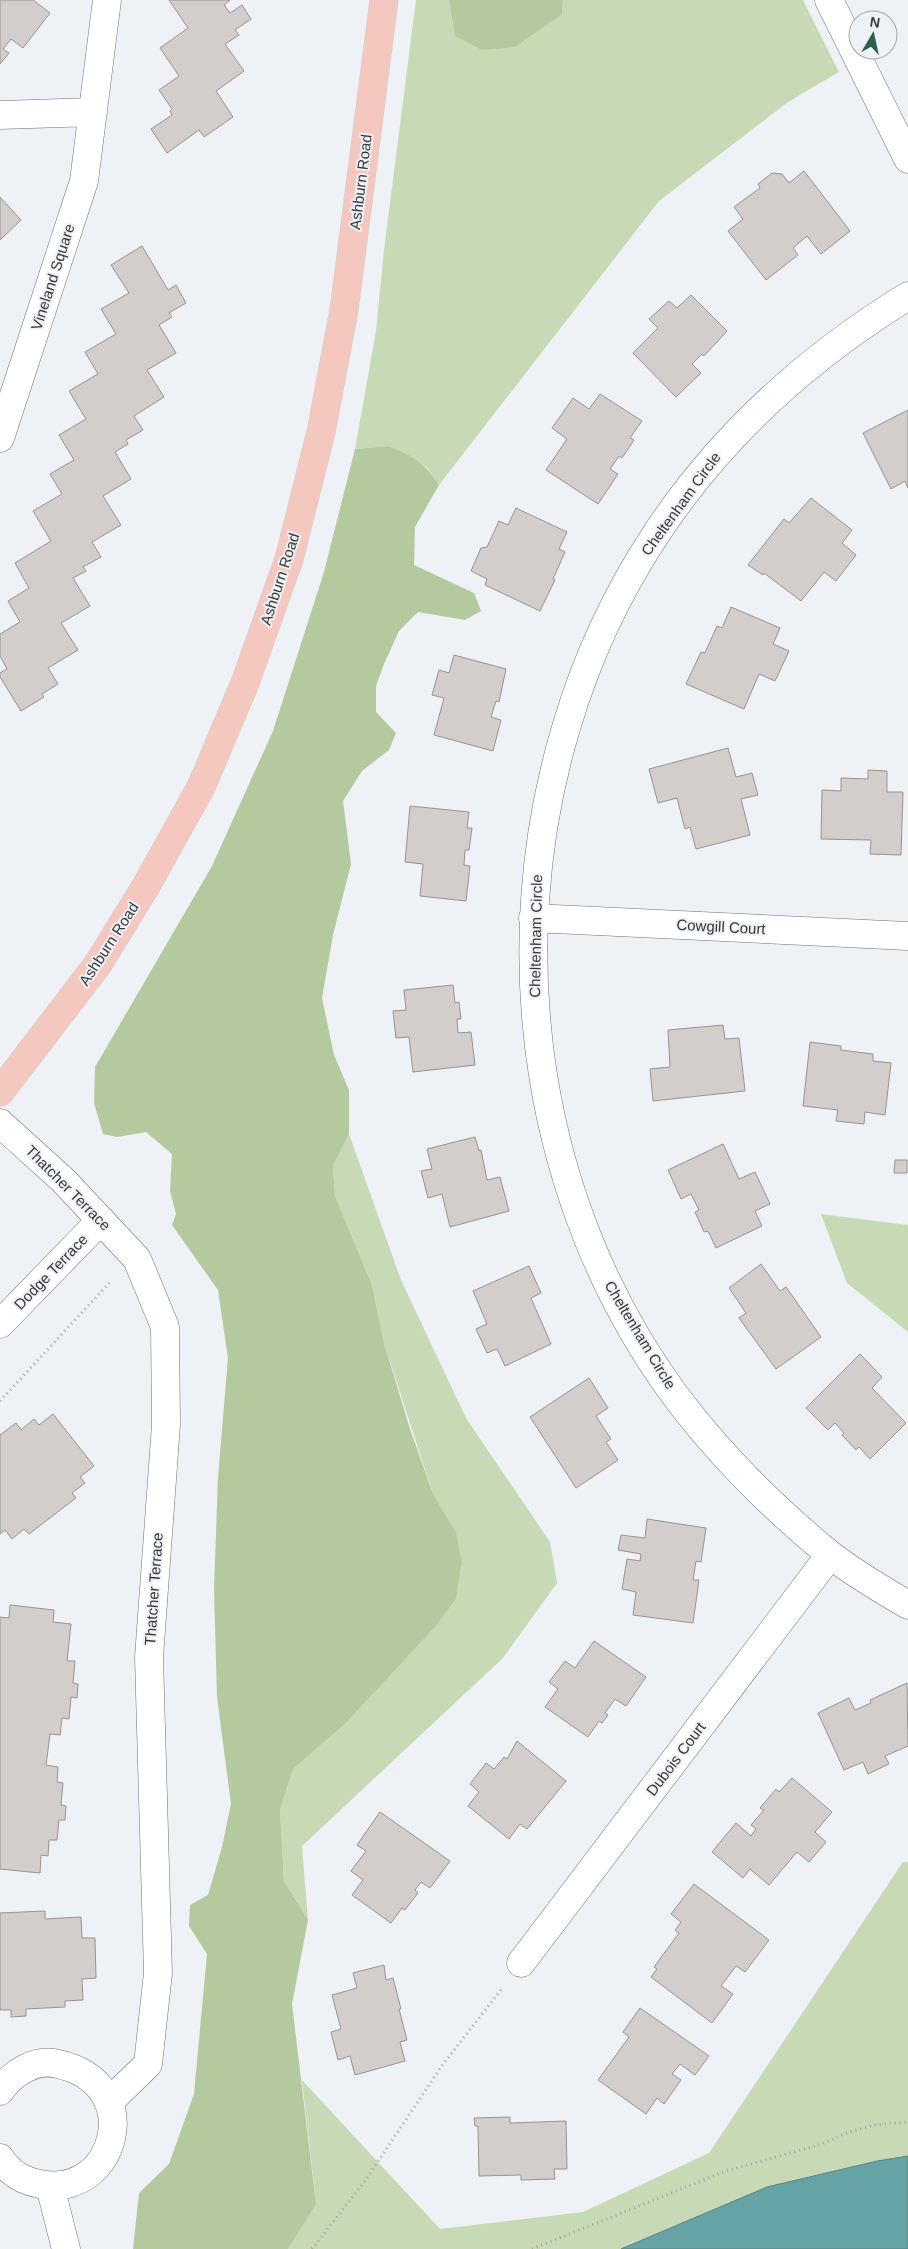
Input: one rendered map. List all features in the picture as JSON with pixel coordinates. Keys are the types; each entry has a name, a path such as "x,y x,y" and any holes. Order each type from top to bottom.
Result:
{"main road":[{"name":"Ashburn Road","path":"0,1092 98,964 150,878 200,787 245,683 274,603 289,559 321,432 344,310 384,0"}],"street":[{"name":"Vineland Square","path":"0,438 84,181 107,0"},
{"path":"829,0 908,160"},
{"path":"0,115 93,112"},
{"name":"Cheltenham Circle","path":"908,296 864,323 820,355 779,390 740,428 704,469 655,534 615,605 592,654 573,705 557,757 545,810 537,864 533,918 534,1013 546,1094 565,1173 583,1224 604,1274 643,1346 672,1391 706,1434 761,1494 830,1555 908,1605"},
{"name":"Cowgill Court","path":"533,918 908,936"},
{"name":"Thatcher Terrace","path":"0,1123 64,1180 102,1220 138,1263 165,1327 166,1425 150,1657 158,1973 148,2064 109,2102"},
{"name":"Dodge Terrace","path":"0,1324 102,1220"},
{"name":"Dubois Court","path":"521,1964 830,1555"},
{"path":"0,2091 8,2080 28,2067 52,2062 76,2068 96,2081 109,2102 114,2125 108,2149 99,2162 94,2169 74,2182 50,2186 26,2182 6,2168 0,2158"},
{"path":"50,2186 66,2249"}],"path":[{"path":"0,1401 117,1274 138,1263"},
{"path":"312,2249 365,2181 441,2067 521,1964"},
{"path":"532,2249 726,2170 822,2144 849,2132 874,2125 908,2122"}],"green space":[{"path":"416,0 449,0 455,36 562,14 563,0 803,0 839,72 788,102 659,201 439,485 427,468 390,446 355,449 376,331 384,250"},
{"path":"449,0 563,0 562,14 515,47 482,50 455,36"},
{"path":"389,446 418,461 439,485 415,527 414,565 474,593 481,611 465,620 418,612 399,631 384,664 376,686 376,712 396,733 389,750 362,771 343,801 351,864 333,935 322,998 334,1055 349,1090 349,1134 333,1166 335,1196 372,1285 384,1343 410,1429 433,1494 456,1533 462,1563 456,1599 437,1625 345,1724 293,1769 280,1810 284,1881 308,1920 292,2004 316,2204 288,2249 133,2249 139,2193 169,2164 194,2094 207,1954 189,1926 190,1905 208,1895 222,1847 231,1804 217,1697 214,1589 218,1477 228,1358 218,1290 172,1225 176,1214 170,1191 172,1154 146,1132 117,1137 103,1134 94,1103 95,1067 212,866 273,731 324,572 355,449"},
{"path":"349,1134 401,1280 466,1418 550,1542 557,1583 503,1658 302,1846 308,1920 284,1881 280,1810 293,1769 345,1724 437,1625 456,1599 462,1564 455,1533 433,1494 384,1343 372,1285 335,1196 333,1166"},
{"path":"821,1214 908,1225 908,1332 847,1283"},
{"path":"903,1862 908,1862 908,2156 877,2161 767,2187 621,2249 288,2249 316,2203 302,2080 440,2229 583,2212 709,2153"}],"water":[{"path":"908,2156 908,2249 621,2249 767,2187 877,2161"}],"building":[{"path":"0,0 33,0 50,13 23,48 11,39 3,49 9,53 0,64"},
{"path":"169,0 230,0 224,5 230,13 242,5 251,19 235,30 239,35 225,44 244,71 216,91 233,117 204,137 199,130 167,153 151,129 172,115 170,111 172,109 159,90 179,76 160,48 188,28"},
{"path":"804,171 850,231 821,254 807,236 793,248 798,255 766,280 728,231 743,219 734,207 760,188 758,184 772,173 782,174 789,183"},
{"path":"0,197 21,220 0,240"},
{"path":"142,246 168,290 176,285 186,303 169,313 172,317 159,325 176,353 147,370 164,397 134,416 143,430 126,440 128,444 115,452 131,479 103,496 121,525 92,542 101,557 83,567 86,571 73,578 90,606 61,623 78,650 48,668 58,684 42,694 44,697 21,711 0,677 0,673 7,669 0,656 0,634 20,622 8,601 29,588 15,563 51,541 33,511 62,494 50,474 74,460 59,435 86,419 69,391 98,374 85,352 116,334 101,309 129,293 111,265"},
{"path":"691,295 727,331 704,356 702,354 692,364 701,373 676,397 633,353 658,328 649,319 669,301 677,308"},
{"path":"600,394 642,421 630,438 634,440 622,458 619,456 610,469 618,474 598,504 546,470 567,439 552,428 573,398 589,409"},
{"path":"908,410 908,488 905,481 891,489 863,433"},
{"path":"811,498 852,530 842,543 856,555 836,581 824,572 801,601 764,573 763,575 748,565 784,519 789,523"},
{"path":"516,508 567,532 559,549 565,552 553,579 555,580 540,611 485,585 487,579 471,571 481,548 487,547 499,521 508,525"},
{"path":"731,607 780,628 773,644 789,651 775,681 759,674 744,709 686,684 701,652 705,653 717,626 722,628"},
{"path":"454,655 506,669 499,702 496,701 491,717 501,720 493,751 434,735 444,698 432,695 439,670 449,673"},
{"path":"728,748 736,777 752,773 758,795 741,799 750,835 696,849 690,827 685,829 677,798 658,803 649,769"},
{"path":"868,770 887,771 887,792 903,792 901,855 870,854 871,840 821,839 822,790 841,791 841,778 868,779"},
{"path":"410,806 469,812 467,828 472,828 469,850 465,850 464,865 470,866 466,901 420,896 423,864 405,862"},
{"path":"453,985 455,1003 459,1002 461,1019 457,1019 458,1033 471,1032 475,1065 413,1072 409,1037 396,1038 393,1011 406,1010 404,990"},
{"path":"723,1025 725,1039 739,1038 745,1091 653,1101 650,1069 670,1067 668,1030"},
{"path":"810,1042 841,1046 841,1050 873,1054 873,1061 891,1063 885,1115 865,1112 864,1124 836,1121 838,1110 803,1106"},
{"path":"475,1137 479,1151 481,1150 487,1180 500,1177 509,1211 450,1227 442,1194 428,1198 421,1171 432,1169 427,1149"},
{"path":"723,1144 739,1179 755,1172 770,1204 755,1211 762,1226 716,1248 708,1231 704,1232 695,1212 699,1210 691,1194 681,1199 668,1170"},
{"path":"895,1160 907,1160 907,1173 894,1173"},
{"path":"761,1264 780,1291 786,1287 821,1337 776,1369 739,1318 746,1313 729,1288"},
{"path":"529,1266 541,1293 531,1298 551,1344 505,1366 497,1349 487,1353 476,1329 487,1324 473,1291"},
{"path":"860,1354 882,1377 872,1388 906,1423 870,1459 859,1447 856,1450 842,1435 844,1433 835,1423 828,1430 806,1408"},
{"path":"589,1378 608,1408 596,1416 611,1439 606,1442 618,1460 576,1488 530,1417"},
{"path":"53,1414 94,1466 80,1477 85,1483 72,1493 76,1498 29,1534 24,1529 12,1539 5,1530 0,1534 0,1435 16,1423 21,1430 34,1419 39,1425"},
{"path":"647,1519 706,1528 701,1562 696,1561 693,1580 699,1580 693,1623 633,1615 636,1592 622,1589 627,1559 640,1561 641,1554 618,1550 621,1535 645,1538"},
{"path":"10,1605 54,1610 53,1622 71,1624 67,1661 75,1661 73,1683 78,1684 77,1698 71,1697 69,1719 62,1718 60,1735 50,1734 46,1765 58,1767 57,1782 63,1783 61,1805 66,1806 65,1820 59,1820 57,1840 49,1840 48,1856 41,1855 40,1873 0,1869 0,1617 9,1618"},
{"path":"594,1641 646,1677 626,1706 615,1699 605,1713 608,1715 602,1723 599,1721 588,1737 545,1707 558,1689 549,1682 565,1661 575,1668"},
{"path":"907,1683 908,1746 885,1756 889,1764 868,1774 863,1762 844,1770 818,1713 849,1698 855,1710 871,1703 870,1700"},
{"path":"517,1741 566,1781 527,1829 520,1824 509,1839 468,1806 479,1792 470,1784 486,1763 494,1769 504,1757 507,1759"},
{"path":"792,1778 832,1812 815,1832 826,1842 809,1862 797,1852 769,1885 750,1869 743,1878 712,1852 736,1823 751,1836 756,1829 751,1825 764,1810 760,1808 776,1789 779,1792"},
{"path":"380,1812 450,1861 430,1888 421,1882 415,1890 418,1893 405,1910 402,1908 391,1923 352,1895 363,1880 351,1871 366,1851 357,1845"},
{"path":"694,1884 769,1940 745,1972 736,1966 721,1986 733,1994 712,2023 651,1977 657,1969 654,1967 679,1933 675,1930 681,1922 671,1914"},
{"path":"45,1911 45,1919 81,1917 82,1938 95,1938 96,1978 82,1979 83,2000 65,2001 65,2007 26,2009 26,2016 11,2017 11,2010 0,2010 0,1913"},
{"path":"384,1965 386,1980 393,1978 401,2009 399,2009 407,2040 400,2042 405,2061 355,2075 350,2056 338,2060 331,2032 341,2029 332,1995 357,1988 353,1973"},
{"path":"640,2008 709,2056 695,2075 680,2064 672,2074 681,2080 664,2104 657,2098 646,2114 598,2080 629,2037 623,2032"},
{"path":"510,2117 510,2123 566,2121 567,2169 554,2169 555,2179 521,2180 521,2175 479,2176 478,2126 475,2126 474,2118"}]}
